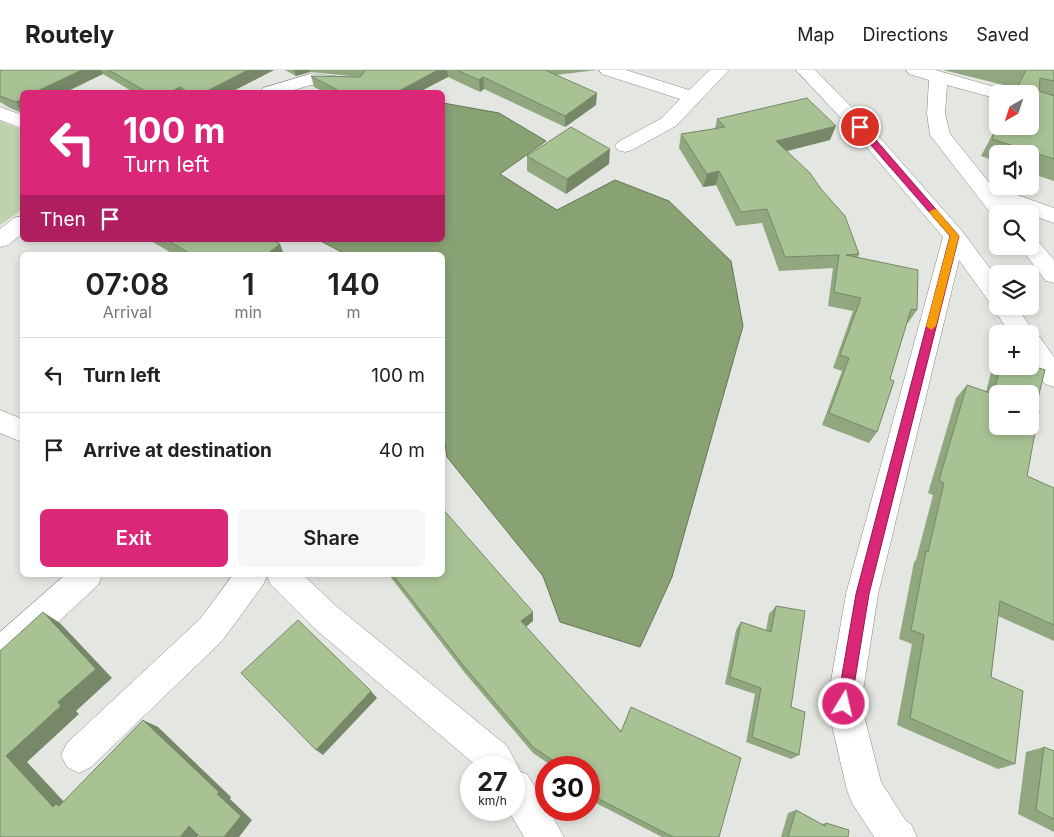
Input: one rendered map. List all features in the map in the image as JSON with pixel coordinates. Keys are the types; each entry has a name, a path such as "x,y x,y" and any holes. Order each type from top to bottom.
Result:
{"street":[{"path":"608,70 692,97"},
{"path":"625,146 669,122 720,70"},
{"path":"806,70 860,127 954,236 989,285"},
{"path":"915,70 989,91"},
{"path":"938,76 936,114 940,134 996,205"},
{"path":"276,90 310,79 356,83"},
{"path":"0,113 20,121"},
{"path":"984,190 1054,216"},
{"path":"0,240 20,225"},
{"path":"895,836 865,790 844,704 862,594 954,236"},
{"path":"1037,255 1054,275"},
{"path":"1039,356 1054,377"},
{"path":"0,421 20,430"},
{"path":"0,654 85,577"},
{"path":"79,755 211,630 251,577"},
{"path":"284,577 325,617 493,756"},
{"path":"525,805 545,837"}],"shaded area":[{"path":"445,103 499,113 546,141 500,174 557,210 615,180 669,201 731,261 743,326 672,577 640,647 560,622 543,576 447,457 445,443 445,252 341,252 323,242 445,242"},
{"path":"0,121 20,129 20,211 0,225"}],"building":[{"path":"82,70 39,90 20,90 20,100 16,102 0,96 0,71"},
{"path":"109,70 248,70 209,90 185,90 180,87 174,90 144,90"},
{"path":"438,70 401,90 337,90 311,76 360,77 365,71"},
{"path":"457,70 545,70 597,93 565,116 483,77 479,80"},
{"path":"1026,70 1054,70 1054,81 1040,78 1039,91 1039,85 1018,85"},
{"path":"1039,91 1054,96 1054,159 1039,154 1039,145 1011,145 992,139 994,135 1039,135"},
{"path":"807,98 836,126 776,141 810,173 821,189 845,216 859,254 846,255 918,270 917,310 911,309 890,379 894,381 877,432 829,413 849,358 840,355 861,298 834,292 839,255 785,257 767,209 741,212 719,171 707,174 681,134 725,127 717,119"},
{"path":"571,127 610,149 567,179 527,156"},
{"path":"170,242 276,242 280,244 270,252 188,252"},
{"path":"1039,368 1045,370 1039,394 1039,385 996,385 998,375 1039,375"},
{"path":"967,385 989,393 989,435 1035,435 1027,476 1054,488 1054,625 1000,601 991,677 1023,691 1015,764 910,718 924,635 911,630 926,551 928,552 944,483 939,480"},
{"path":"445,511 533,612 521,621 621,732 631,707 741,758 719,837 673,837 600,800 600,756 546,756 533,747 463,665 395,577 445,577"},
{"path":"776,606 805,611 791,707 805,712 799,755 752,737 761,688 730,677 741,622 771,632"},
{"path":"43,612 96,669 58,702 61,706 6,756 53,807 56,804 59,806 143,720 219,792 217,794 241,816 224,837 200,837 189,826 180,837 0,837 0,651"},
{"path":"298,620 371,691 316,750 241,673"},
{"path":"1044,747 1054,751 1054,819 1036,810"},
{"path":"796,810 825,826 826,823 849,830 848,837 788,837"}],"slow traffic":[{"path":"931,326 954,236 934,212"}],"route":[{"path":"844,704 862,594 954,236 860,127"}]}
